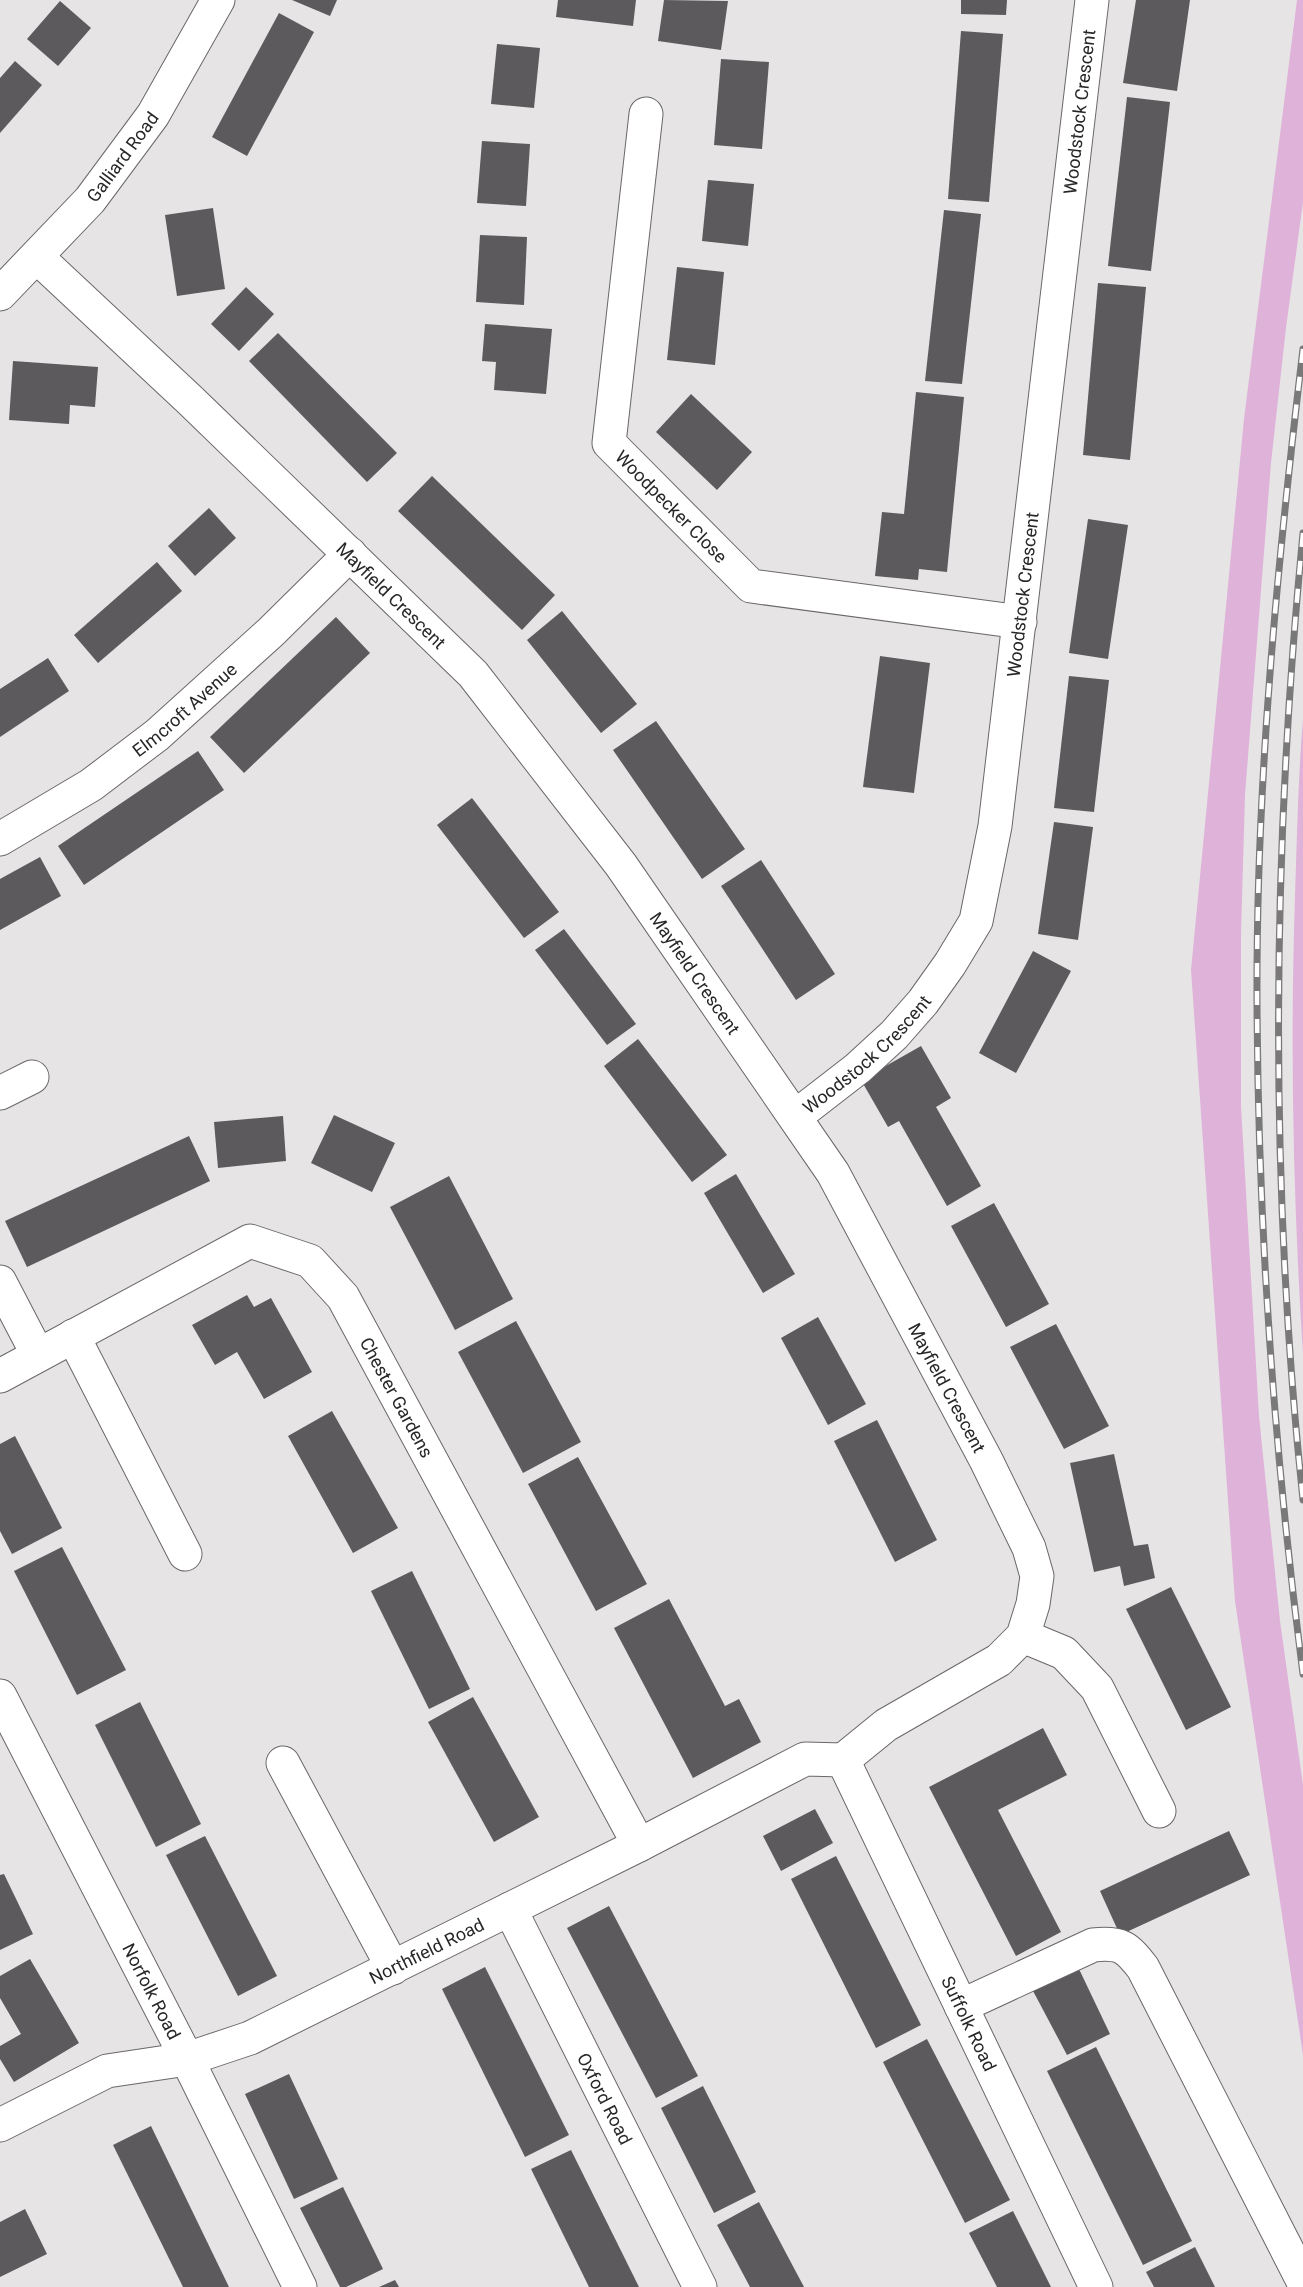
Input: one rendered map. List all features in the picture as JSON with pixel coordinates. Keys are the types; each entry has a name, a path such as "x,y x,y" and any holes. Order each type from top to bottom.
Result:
{"street":[{"name":"Galliard Road","path":"0,294 90,200 153,115 218,0"},
{"name":"Woodstock Crescent","path":"796,1116 858,1068 894,1035 923,1002 976,921 995,826 1092,0"},
{"name":"Woodpecker Close","path":"646,114 609,444 751,586 1020,622"},
{"name":"Mayfield Crescent","path":"37,257 191,401 472,674 621,865 796,1116 838,1183 986,1460 1029,1548 1036,1576 1033,1604 1023,1636 999,1660 886,1725 843,1760"},
{"name":"Elmcroft Avenue","path":"0,839 91,785 157,735 272,632 350,554"},
{"path":"0,1093 32,1077"},
{"name":"Chester Gardens","path":"0,1376 250,1241 310,1261 343,1298 639,1845"},
{"path":"0,1282 38,1355"},
{"path":"73,1336 185,1554"},
{"path":"1023,1636 1064,1653 1097,1688 1159,1810"},
{"name":"Norfolk Road","path":"0,1696 187,2059 300,2287"},
{"name":"Northfield Road","path":"0,2125 107,2071 187,2059 250,2038 805,1760 843,1760"},
{"name":"Suffolk Road","path":"843,1760 1096,2287"},
{"path":"283,1763 393,1968"},
{"name":"Oxford Road","path":"510,1909 700,2287"},
{"path":"962,2006 1093,1945 1113,1943 1131,1952 1143,1968 1303,2280"}],"shaded area":[{"path":"1297,0 1303,0 1303,202 1271,463 1245,795 1241,933 1241,1106 1259,1416 1280,1621 1303,1785 1303,2055 1235,1601 1191,970 1244,419"},
{"path":"1303,719 1303,1354 1295,1182 1293,954"}],"building":[{"path":"292,0 337,0 330,16"},
{"path":"558,0 636,0 633,26 556,17"},
{"path":"664,0 728,1 721,50 658,41"},
{"path":"961,0 1007,0 1006,15 961,14"},
{"path":"1136,0 1190,0 1177,91 1123,83"},
{"path":"60,1 91,28 58,66 27,39"},
{"path":"279,13 314,32 247,156 212,137"},
{"path":"961,31 1003,34 989,202 948,199"},
{"path":"497,44 540,48 534,108 491,104"},
{"path":"721,59 769,62 762,149 714,145"},
{"path":"15,61 42,85 0,133 0,78"},
{"path":"1127,97 1170,102 1151,271 1108,266"},
{"path":"482,141 530,144 526,206 477,203"},
{"path":"708,180 754,184 748,246 702,241"},
{"path":"213,208 225,289 177,296 165,215"},
{"path":"944,210 981,214 962,384 925,381"},
{"path":"480,235 527,237 524,305 476,302"},
{"path":"677,267 724,272 715,365 667,360"},
{"path":"1098,283 1146,287 1130,460 1083,455"},
{"path":"246,287 274,314 239,351 211,324"},
{"path":"485,324 552,329 546,394 494,390 496,362 482,361"},
{"path":"278,333 397,453 367,482 249,361"},
{"path":"13,361 98,367 95,407 70,405 69,424 9,420"},
{"path":"916,392 964,397 947,572 919,569 918,580 875,576 882,512 904,514"},
{"path":"691,394 752,452 717,490 656,432"},
{"path":"432,476 555,595 522,630 398,511"},
{"path":"209,508 236,538 195,576 168,546"},
{"path":"1088,519 1128,525 1108,659 1069,653"},
{"path":"157,562 182,591 98,663 74,635"},
{"path":"562,611 637,704 601,733 527,640"},
{"path":"336,617 370,653 244,773 210,737"},
{"path":"880,656 930,663 914,793 863,787"},
{"path":"48,658 69,691 0,737 0,689"},
{"path":"1069,676 1109,680 1094,812 1054,808"},
{"path":"656,721 745,849 702,879 613,750"},
{"path":"198,751 224,790 84,885 58,846"},
{"path":"472,798 559,912 524,938 437,825"},
{"path":"1054,822 1093,827 1078,940 1038,934"},
{"path":"40,857 61,896 0,930 0,879"},
{"path":"761,860 835,974 796,1000 721,886"},
{"path":"564,929 636,1024 607,1045 535,950"},
{"path":"1033,951 1071,971 1016,1073 979,1053"},
{"path":"638,1039 727,1155 692,1182 604,1066"},
{"path":"921,1046 951,1098 936,1107 981,1186 947,1206 899,1121 888,1127 861,1080"},
{"path":"334,1115 395,1143 372,1192 311,1163"},
{"path":"283,1116 286,1161 218,1168 214,1122"},
{"path":"189,1136 210,1181 27,1267 5,1221"},
{"path":"736,1174 795,1274 763,1293 704,1193"},
{"path":"449,1176 513,1299 455,1330 390,1207"},
{"path":"994,1203 1049,1304 1006,1327 951,1226"},
{"path":"247,1295 254,1307 271,1298 312,1372 264,1399 237,1352 215,1365 192,1325"},
{"path":"818,1317 866,1404 828,1425 781,1338"},
{"path":"516,1321 581,1442 523,1473 458,1352"},
{"path":"1056,1324 1109,1426 1064,1449 1010,1347"},
{"path":"332,1411 398,1528 353,1553 288,1436"},
{"path":"877,1420 937,1540 895,1562 834,1441"},
{"path":"15,1436 62,1528 12,1554 0,1531 0,1444"},
{"path":"1114,1454 1134,1546 1148,1544 1155,1578 1124,1586 1120,1566 1094,1572 1070,1463"},
{"path":"578,1457 647,1584 596,1611 528,1484"},
{"path":"62,1547 126,1670 77,1695 14,1571"},
{"path":"412,1571 470,1689 429,1709 371,1591"},
{"path":"1171,1587 1231,1707 1186,1730 1126,1609"},
{"path":"669,1599 725,1706 739,1699 761,1742 693,1778 614,1628"},
{"path":"473,1697 539,1817 494,1842 428,1722"},
{"path":"140,1702 201,1824 156,1847 95,1725"},
{"path":"1043,1728 1067,1775 998,1810 1061,1932 1016,1956 929,1787"},
{"path":"815,1809 833,1843 781,1871 763,1836"},
{"path":"1229,1831 1250,1875 1120,1935 1100,1891"},
{"path":"205,1836 277,1976 238,1996 166,1855"},
{"path":"836,1856 921,2025 876,2048 791,1879"},
{"path":"4,1874 33,1934 0,1950 0,1875"},
{"path":"609,1906 698,2076 656,2098 567,1928"},
{"path":"30,1959 79,2043 14,2082 0,2059 0,2046 21,2034 0,1998 0,1976"},
{"path":"485,1967 569,2135 525,2157 442,1989"},
{"path":"1079,1969 1110,2034 1067,2055 1032,1989"},
{"path":"927,2039 1010,2200 965,2223 883,2062"},
{"path":"1096,2047 1192,2241 1143,2265 1047,2071"},
{"path":"289,2074 338,2179 294,2199 245,2094"},
{"path":"703,2086 756,2192 714,2213 661,2108"},
{"path":"151,2126 229,2287 183,2287 113,2145"},
{"path":"571,2150 639,2287 589,2287 531,2169"},
{"path":"343,2187 383,2269 346,2287 340,2287 300,2208"},
{"path":"759,2202 804,2287 750,2287 717,2225"},
{"path":"25,2209 47,2254 0,2277 0,2222"},
{"path":"1013,2211 1051,2287 997,2287 969,2233"},
{"path":"1195,2247 1215,2287 1154,2287 1146,2272"},
{"path":"395,2280 399,2287 379,2287"}],"railway":[{"path":"1303,349 1277,593 1264,757 1257,1001 1264,1254 1276,1422 1303,1674"},
{"path":"1303,533 1285,774 1280,895 1279,1016 1284,1258 1303,1500"}]}
